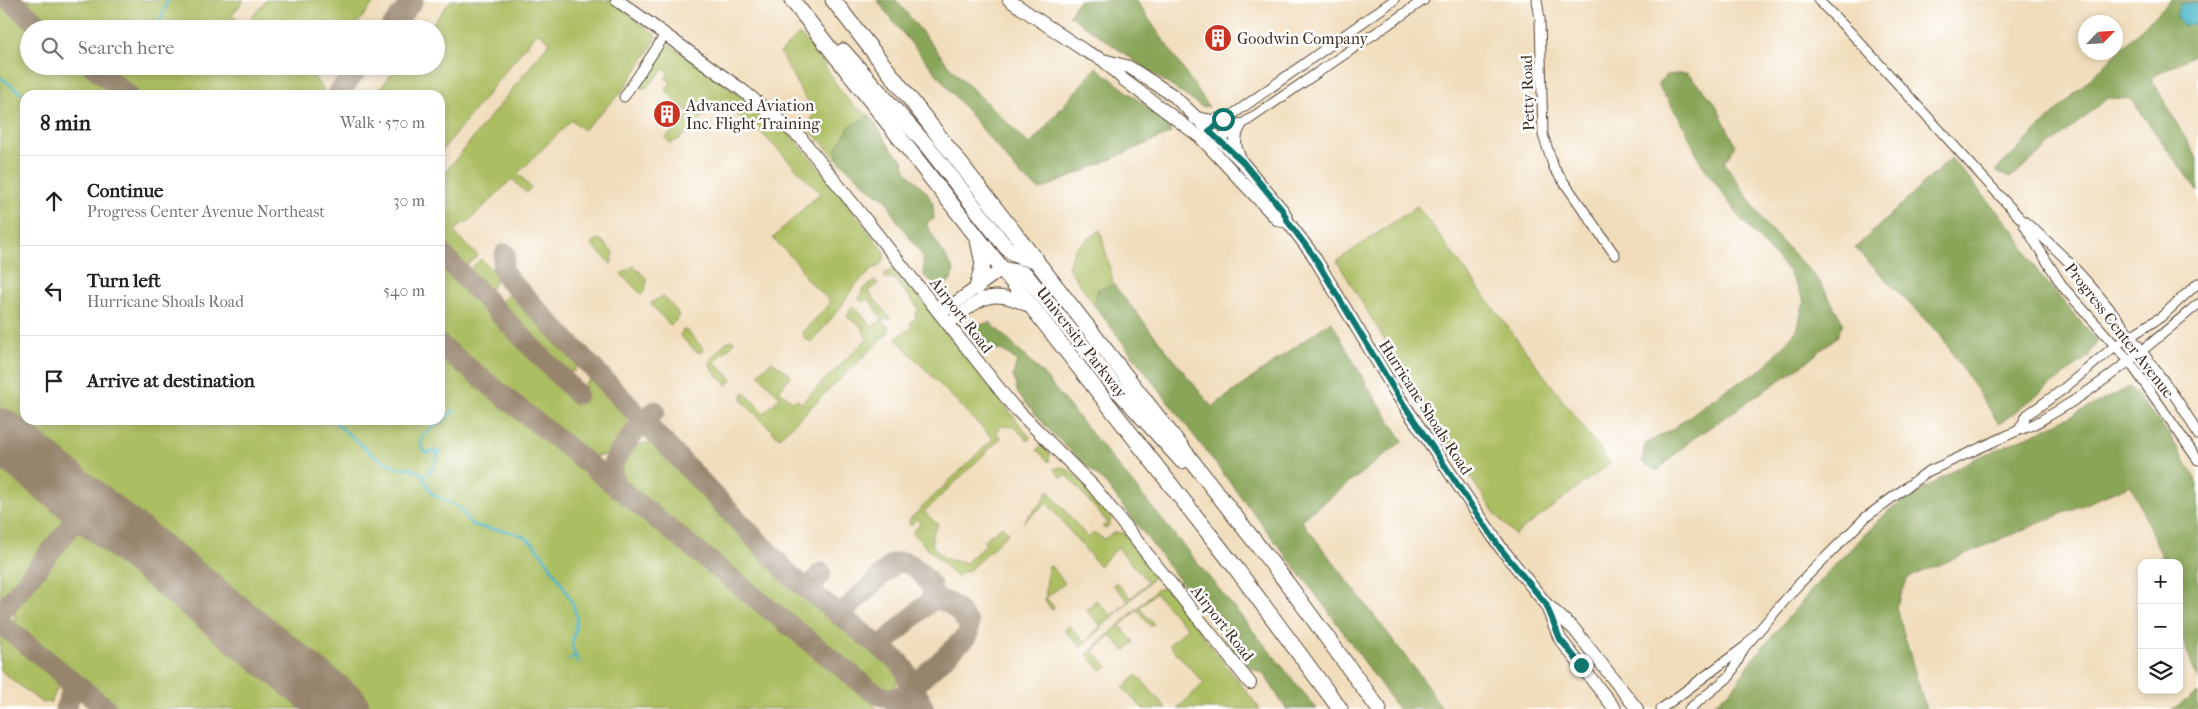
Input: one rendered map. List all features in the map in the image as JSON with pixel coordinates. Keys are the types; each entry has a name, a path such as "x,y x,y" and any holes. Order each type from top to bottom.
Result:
{"highway":[{"name":"University Parkway","path":"792,0 1235,567 1340,709"},
{"name":"University Parkway","path":"834,0 1311,614 1379,709"},
{"path":"808,20 856,65 913,129 1005,246 1014,255 1024,259 1036,259"},
{"path":"976,288 983,264 977,236"},
{"path":"1002,269 1025,274 1116,388 1206,487 1232,512"}],"street":[{"name":"Airport Road","path":"617,0 782,120 801,138 1021,415 1106,500 1250,684"},
{"name":"Hurricane Shoals Road","path":"1009,0 1085,51 1103,60 1129,67 1174,96 1195,118 1209,138 1278,220 1288,222"},
{"path":"1209,138 1229,117 1394,0"},
{"path":"1209,138 1240,125 1424,0"},
{"name":"Petty Road","path":"1537,0 1540,19 1543,136 1554,168 1615,255"},
{"name":"Progress Center Avenue","path":"1818,0 1852,34 2020,218 2051,242 2082,274 2131,335 2184,407 2198,435"},
{"path":"624,97 665,35"},
{"name":"Hurricane Shoals Road","path":"1103,60 1124,80 1242,161 1283,211 1288,222 1313,255 1398,396 1500,548 1546,604 1574,629 1637,709"},
{"path":"1195,118 1212,121 1229,117"},
{"path":"1240,125 1235,148 1242,161"},
{"name":"Progress Center Avenue","path":"2020,218 2063,287 2129,362 2198,460"},
{"path":"944,319 960,299 1002,269"},
{"path":"2019,430 2027,416 2115,346 2161,317 2198,283"},
{"path":"927,296 946,302 960,299"},
{"path":"944,319 985,297 1014,299 1034,309"},
{"path":"1661,709 1744,648 1798,585 1866,517 1927,472 2019,430 2029,428 2075,400 2129,362 2198,304"},
{"name":"Hurricane Shoals Road","path":"1546,604 1560,639 1615,709"},
{"path":"1689,709 1730,676 1744,648"}],"green space":[{"path":"21,0 244,0 232,15 238,20 45,20"},
{"path":"266,0 376,0 360,20 250,20"},
{"path":"451,0 611,0 656,36 651,48 620,94 583,130 572,120 518,173 531,188 526,193 512,179 467,223 465,221 454,232 470,248 471,252 473,250 478,256 465,267 445,247 445,173 550,42 537,32 445,147 445,90 379,90 391,75 445,75 445,20 435,20"},
{"path":"877,0 896,0 951,68 1030,145 1096,67 1166,122 1171,133 1040,190 1021,176"},
{"path":"1079,0 1136,0 1209,107 1200,106 1069,15"},
{"path":"2171,0 2198,0 2198,53 2151,78 2198,160 2198,192 2131,99 2108,98 2010,178 1995,171 2109,60 2123,60 2123,47"},
{"path":"0,3 24,20 20,20 20,75 94,75 112,90 20,90 20,425 445,425 445,357 865,693 872,700 876,709 372,709 0,411"},
{"path":"799,34 817,54 846,97 870,115 850,127 836,149 838,160 808,128 807,125 815,112 815,108 805,98 780,53"},
{"path":"670,45 731,89 792,137 811,158 884,251 884,260 878,267 869,270 869,273 854,286 840,308 812,342 805,339 802,332 830,304 829,300 806,279 800,266 773,238 820,193 754,125 751,128 721,99 680,139 670,143 665,138 689,115 665,90 671,84 666,78 669,73 664,69 646,88 642,88 639,82 663,47"},
{"path":"1687,73 1714,101 1736,146 1724,162 1766,225 1821,283 1843,323 1837,337 1804,364 1691,440 1657,471 1642,462 1645,444 1671,430 1722,392 1763,369 1797,330 1804,301 1788,271 1741,219 1701,163 1683,124 1657,84 1666,75"},
{"path":"114,75 316,75 314,78 323,90 133,90"},
{"path":"870,115 890,147 903,160 907,172 926,191 933,204 934,219 926,223 954,271 950,282 937,286 924,276 923,256 896,219 886,199 874,192 838,160 836,149 850,126"},
{"path":"1951,158 2015,232 2038,272 2097,341 2088,357 1999,424 1941,336 1855,248"},
{"path":"1417,206 1610,463 1515,535 1496,515 1449,446 1337,261"},
{"path":"1100,230 1114,285 1098,289 1094,305 1068,267 1075,249"},
{"path":"601,240 614,253 611,264 591,244"},
{"path":"481,259 497,275 494,285 478,299 572,399 582,390 585,391 585,383 593,379 599,381 626,409 628,430 612,450 605,455 594,456 577,445 445,340 445,267 470,292 479,283 469,270"},
{"path":"634,266 647,279 645,290 641,294 621,274"},
{"path":"893,269 900,272 959,350 1030,437 1028,441 1014,427 1002,426 996,432 1001,438 924,512 938,525 932,535 932,544 948,560 963,561 965,564 986,544 983,541 1002,526 1009,533 968,571 966,570 956,577 912,533 920,524 917,519 910,526 909,520 993,439 895,338 913,327 910,323 916,318 915,313 919,309 893,278 885,278 884,274"},
{"path":"875,280 878,284 868,291 891,319 883,320 868,298 863,302 859,300 862,291"},
{"path":"1114,285 1212,407 1331,321 1368,387 1403,441 1301,520 1425,682 1442,709 1398,709 1326,608 1094,305 1098,289"},
{"path":"509,293 517,296 572,352 577,358 575,371 565,370 500,303"},
{"path":"663,296 677,311 679,318 670,325 652,306 652,302"},
{"path":"852,307 857,309 872,327 881,320 885,323 885,326 889,327 888,333 779,438 742,401 742,394 744,392 764,413 780,397 758,374 772,361 791,375 779,391 794,402 796,399 801,403 867,339 861,326 847,317"},
{"path":"990,322 1042,373 1317,709 1286,709 1264,674 1253,669 1239,658 1106,484 1052,433 1018,394 1013,376 1017,361 1003,351 985,347 976,336 979,325"},
{"path":"683,330 687,331 704,349 700,353 694,350 680,335"},
{"path":"732,340 735,342 715,362 732,380 727,385 711,369 710,360 726,342"},
{"path":"2130,387 2169,434 2198,483 2198,681 2183,641 2183,559 2163,559 2131,485 1908,578 1896,607 1926,709 1708,709 1733,688 1755,656 1821,579 1889,510 1969,461 2041,431"},
{"path":"644,443 660,445 797,590 894,668 898,679 892,689 883,689 870,680 625,482 622,470 625,458 638,445"},
{"path":"1042,447 1050,453 1049,462 1037,450"},
{"path":"0,457 58,504 63,515 60,526 0,599"},
{"path":"1061,467 1074,474 1088,488 1111,517 1110,524 1105,529 1102,527 1107,522 1067,475 1061,478 1054,469"},
{"path":"1048,490 1088,538 1094,533 1104,539 1115,532 1124,533 1154,573 1150,582 1080,647 1064,630 1069,626 1085,642 1101,626 1086,610 1096,600 1112,616 1128,601 1113,585 1116,582 1131,598 1148,582 1118,548 1099,566 1047,503 1023,522 1043,501"},
{"path":"85,530 93,532 314,709 120,709 19,628 14,619 16,605 71,536"},
{"path":"1051,566 1065,583 1046,598 1054,607 1052,610 1045,601 1048,567"},
{"path":"1167,589 1260,709 1177,709 1204,683 1169,645 1187,628 1155,593 1139,608 1154,624 1151,627 1137,610 1120,626 1134,642 1125,651 1110,635 1093,651 1108,667 1101,670 1087,655 1156,590"},
{"path":"0,636 6,637 53,674 58,687 51,702 42,703 0,670"},
{"path":"1137,675 1167,709 1143,709 1123,688"},
{"path":"2198,693 2198,709 2172,709"}],"water":[{"path":"2198,2 2198,23 2183,26 2176,16 2181,4"}],"waterway":[{"path":"160,20 168,0"},
{"path":"0,77 20,92"},
{"path":"445,419 454,410"},
{"path":"338,425 373,455 397,468 410,468 421,473 432,494 460,508 471,524 517,533 529,541 546,560 569,596 576,615 572,642 579,662"},
{"path":"436,425 425,433 421,442 426,453 434,451 438,455"},
{"path":"424,477 432,469 440,451"},
{"path":"569,660 575,656"}],"taxiway":[{"path":"9,0 34,20"},
{"path":"397,20 413,0"},
{"path":"103,75 122,90"},
{"path":"341,90 353,75"},
{"path":"505,254 502,268 508,279 792,577 900,663 907,675 908,687 907,693 896,709"},
{"path":"445,257 577,394"},
{"path":"445,349 869,689 889,698 898,697 909,692"},
{"path":"615,485 612,470 615,460 631,437 655,411"},
{"path":"64,486 74,504 71,524"},
{"path":"0,614 75,521 91,516 110,523"},
{"path":"840,615 893,564 899,562 915,567 931,585 932,596 929,602 880,647"},
{"path":"814,594 814,583 821,573"},
{"path":"905,699 917,683 968,635 969,625 951,604 935,599 929,602"},
{"path":"0,623 107,709"},
{"path":"65,675 72,691 65,709"},
{"path":"909,677 924,709"}],"runway":[{"path":"0,435 343,709"}],"place":[{"name":"Goodwin Company","path":"1218,38"},
{"name":"Advanced Aviation Inc. Flight Training","path":"667,114"}],"route":[{"path":"1223,119 1229,117 1209,131 1242,161 1283,211 1288,222 1313,255 1398,396 1500,548 1546,604 1560,639 1581,665"}]}
